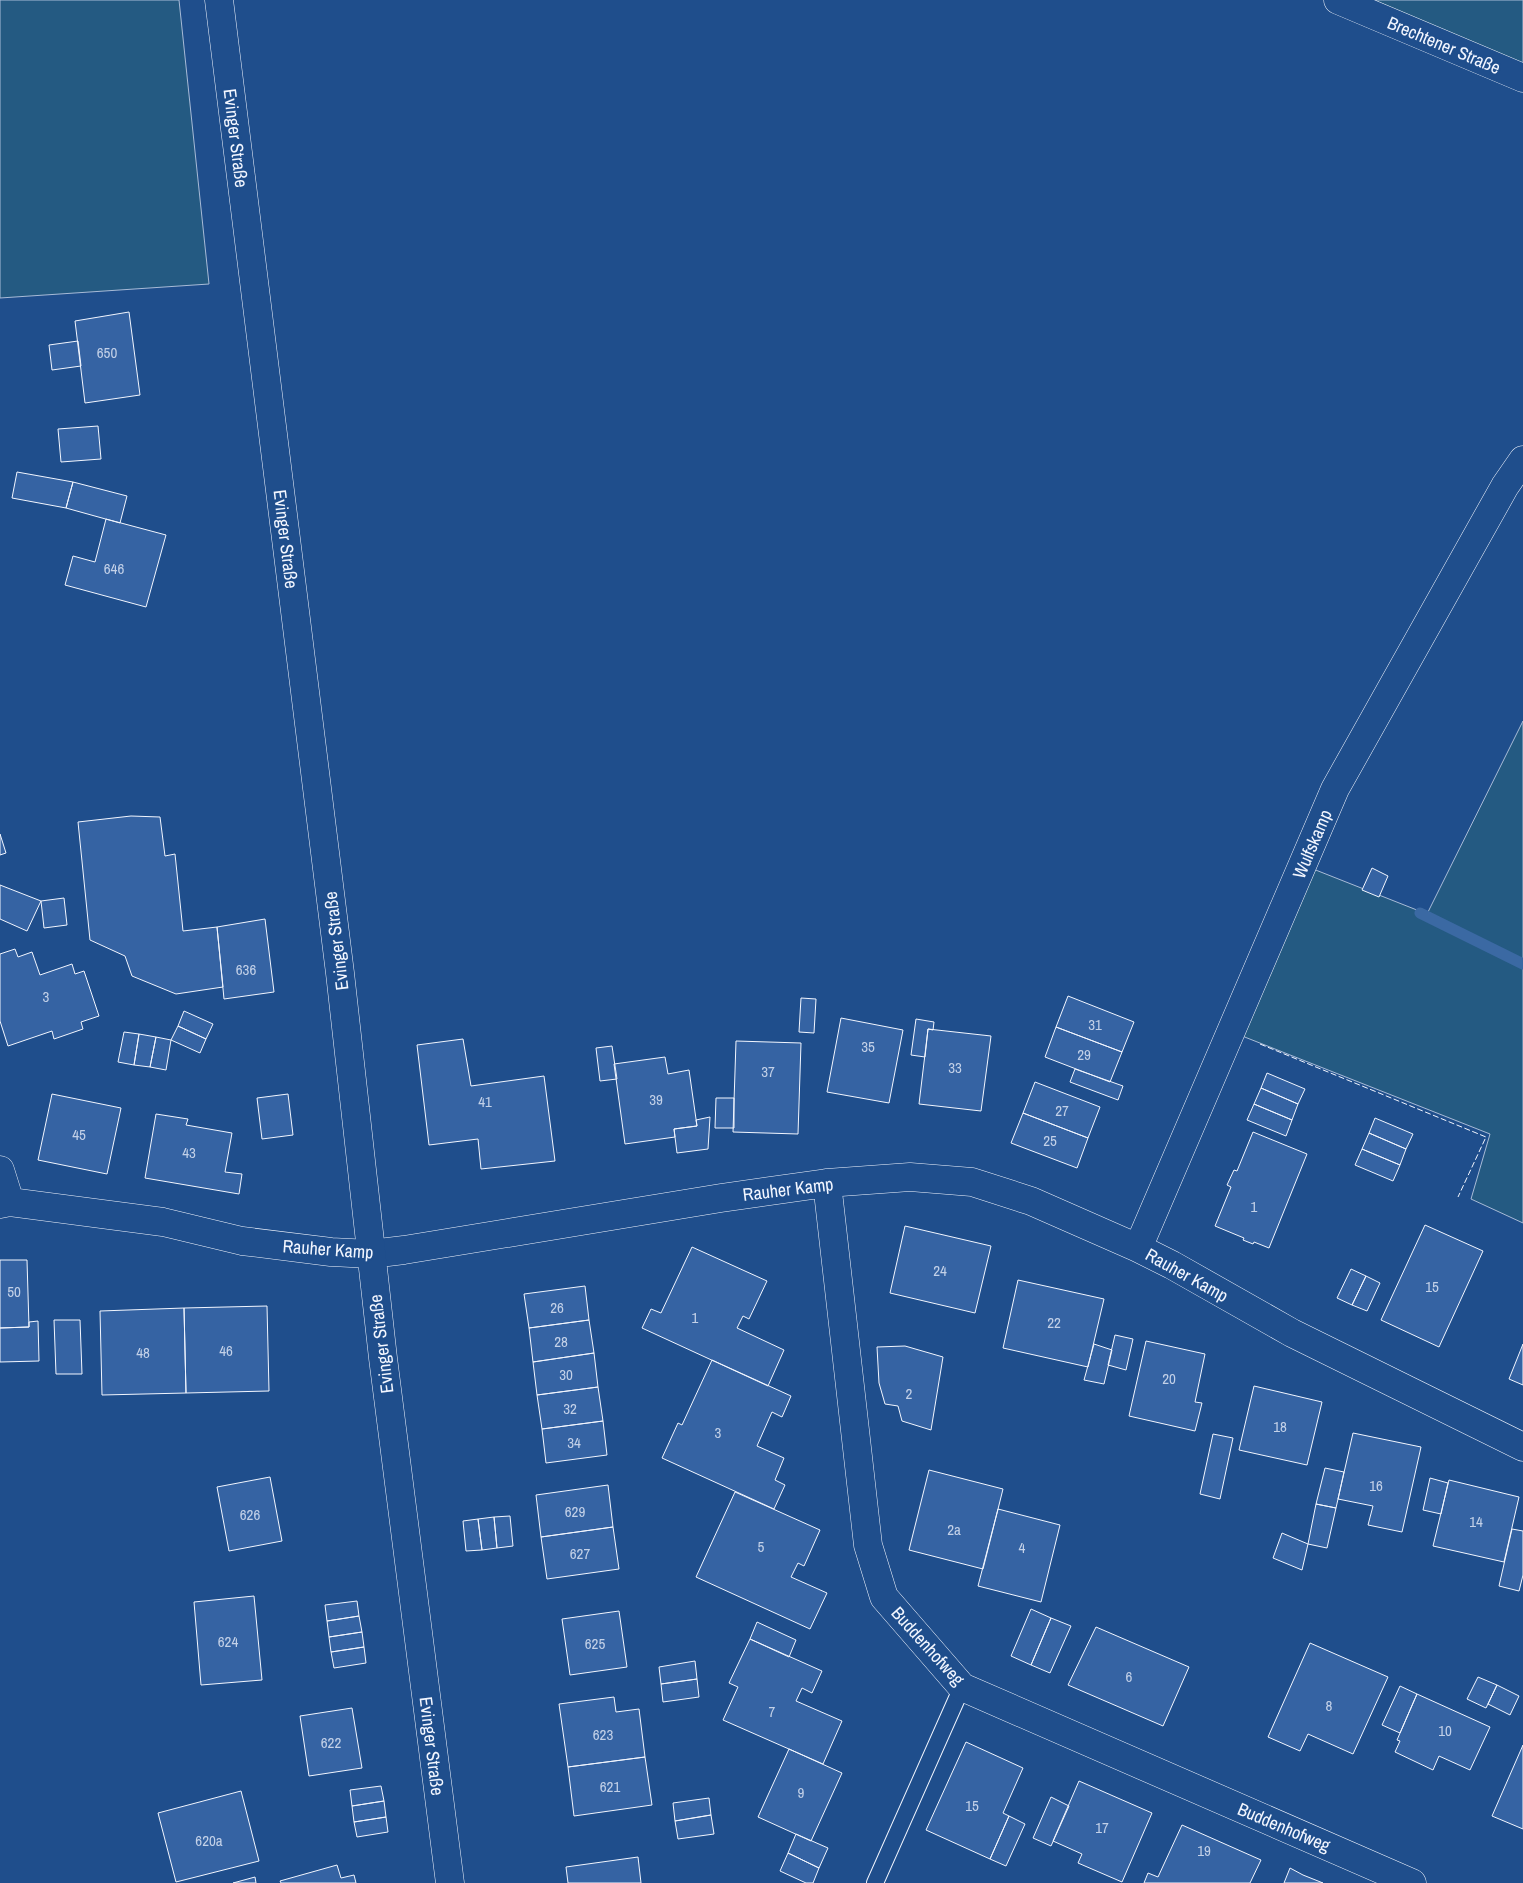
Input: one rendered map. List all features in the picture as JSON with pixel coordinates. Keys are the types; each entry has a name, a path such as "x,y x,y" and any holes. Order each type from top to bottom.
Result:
{"street":[{"name":"Evinger Straße","path":"220,0 339,963 382,1358 450,1883"},
{"name":"Brechtener Straße","path":"1338,0 1523,78"},
{"name":"Wulfskamp","path":"1138,1248 1335,789 1505,486 1523,460"},
{"path":"0,1170 5,1203"},
{"name":"Rauher Kamp","path":"5,1203 163,1222 242,1241 331,1252 371,1254 827,1183 910,1177 972,1182 1031,1201 1138,1248 1172,1265 1292,1334 1523,1447"},
{"name":"Buddenhofweg","path":"827,1183 868,1545 884,1597 962,1688 1412,1883"}],"lane":[{"path":"875,1883 962,1688"}],"shaded area":[{"path":"0,0 179,0 209,284 0,298"},
{"path":"1374,0 1523,0 1523,69"},
{"path":"1523,721 1523,1223 1471,1199 1490,1134 1232,1032 1303,865 1427,914"}],"building":[{"path":"129,312 140,395 85,403 75,321"},
{"path":"78,341 81,366 52,370 49,345"},
{"path":"98,426 101,459 61,462 58,429"},
{"path":"17,472 73,482 66,508 12,498"},
{"path":"73,482 127,496 120,523 66,508"},
{"path":"106,519 166,535 146,607 65,585 73,556 95,562"},
{"path":"131,816 160,817 165,856 175,854 183,931 217,927 223,987 176,994 132,976 125,956 90,940 78,822"},
{"path":"0,834 6,853 0,855"},
{"path":"1372,868 1388,876 1379,897 1362,890"},
{"path":"0,885 41,901 27,931 0,919"},
{"path":"64,898 67,925 44,928 41,901"},
{"path":"265,919 274,992 224,999 217,927"},
{"path":"15,949 18,957 32,952 40,975 72,964 75,974 84,971 99,1016 81,1022 83,1029 54,1039 52,1031 8,1046 0,1021 0,954"},
{"path":"1068,996 1134,1022 1122,1052 1056,1027"},
{"path":"801,998 816,999 814,1033 799,1032"},
{"path":"184,1011 213,1024 206,1039 178,1026"},
{"path":"841,1018 903,1030 889,1103 827,1092"},
{"path":"916,1019 934,1022 933,1030 928,1029 925,1057 911,1055"},
{"path":"178,1026 206,1039 200,1053 171,1040"},
{"path":"1056,1027 1122,1052 1110,1082 1045,1057"},
{"path":"928,1029 991,1036 981,1111 919,1104"},
{"path":"124,1032 139,1034 134,1065 118,1062"},
{"path":"139,1034 156,1037 150,1067 134,1065"},
{"path":"156,1037 171,1040 166,1070 150,1067"},
{"path":"463,1039 471,1086 544,1076 555,1161 481,1169 478,1139 429,1145 417,1045"},
{"path":"736,1041 801,1043 798,1134 733,1132"},
{"path":"612,1046 617,1079 600,1081 596,1048"},
{"path":"665,1057 668,1074 689,1070 697,1126 674,1129 675,1137 625,1144 614,1064"},
{"path":"1075,1069 1123,1086 1118,1100 1070,1082"},
{"path":"1267,1073 1305,1089 1298,1104 1261,1088"},
{"path":"1035,1082 1100,1107 1088,1138 1023,1113"},
{"path":"1261,1088 1298,1104 1292,1120 1254,1104"},
{"path":"52,1094 121,1108 107,1174 38,1160"},
{"path":"288,1094 293,1135 262,1139 257,1098"},
{"path":"716,1098 734,1098 734,1128 715,1128"},
{"path":"1254,1104 1292,1120 1286,1136 1247,1120"},
{"path":"1023,1113 1088,1138 1077,1168 1011,1143"},
{"path":"156,1114 188,1119 186,1125 232,1133 225,1172 242,1174 239,1194 145,1178"},
{"path":"710,1117 708,1149 677,1153 674,1129 697,1126 696,1120"},
{"path":"1375,1118 1413,1134 1406,1149 1369,1133"},
{"path":"1253,1132 1307,1154 1269,1248 1243,1240 1244,1238 1215,1226 1231,1187 1227,1185 1234,1170 1237,1171"},
{"path":"1369,1133 1406,1149 1400,1165 1362,1149"},
{"path":"1362,1149 1400,1165 1393,1181 1355,1165"},
{"path":"1425,1225 1483,1251 1439,1347 1381,1320"},
{"path":"905,1226 991,1246 975,1313 890,1293"},
{"path":"692,1247 767,1281 749,1319 743,1316 737,1328 784,1350 768,1386 642,1328 651,1309 661,1313"},
{"path":"0,1260 27,1260 29,1327 0,1328"},
{"path":"1351,1269 1366,1276 1352,1305 1337,1298"},
{"path":"1366,1276 1380,1283 1367,1311 1352,1305"},
{"path":"1018,1280 1104,1299 1088,1367 1003,1348"},
{"path":"585,1286 589,1320 529,1328 524,1294"},
{"path":"267,1306 269,1391 186,1393 184,1308"},
{"path":"184,1308 186,1393 102,1395 100,1311"},
{"path":"54,1320 80,1320 82,1374 56,1374"},
{"path":"589,1320 594,1353 533,1362 529,1328"},
{"path":"38,1321 39,1361 0,1362 0,1328 29,1327 29,1322"},
{"path":"1115,1335 1133,1339 1126,1370 1108,1365"},
{"path":"1146,1341 1205,1354 1195,1402 1202,1403 1195,1431 1129,1416"},
{"path":"1094,1344 1112,1350 1104,1384 1084,1380"},
{"path":"1523,1344 1523,1385 1509,1379"},
{"path":"905,1346 943,1357 931,1430 902,1421 898,1406 885,1404 879,1383 877,1347"},
{"path":"594,1353 598,1387 537,1395 533,1362"},
{"path":"712,1360 791,1396 782,1417 772,1412 757,1446 784,1458 775,1480 785,1485 774,1509 662,1458 678,1423 682,1425"},
{"path":"1254,1386 1322,1402 1307,1465 1239,1450"},
{"path":"598,1387 603,1421 542,1429 537,1395"},
{"path":"603,1421 607,1455 546,1463 542,1429"},
{"path":"1353,1433 1421,1447 1402,1532 1368,1525 1373,1506 1338,1499"},
{"path":"1213,1434 1233,1438 1220,1499 1200,1494"},
{"path":"1325,1468 1344,1472 1336,1508 1316,1504"},
{"path":"929,1470 1003,1489 983,1569 909,1550"},
{"path":"270,1477 282,1541 229,1551 217,1487"},
{"path":"1430,1478 1448,1483 1441,1514 1423,1510"},
{"path":"1449,1480 1519,1497 1504,1562 1433,1546"},
{"path":"608,1485 613,1527 541,1537 536,1495"},
{"path":"735,1492 820,1530 804,1566 798,1563 791,1577 827,1593 810,1629 696,1577"},
{"path":"1316,1504 1336,1508 1327,1548 1308,1544"},
{"path":"998,1509 1060,1525 1041,1602 978,1586"},
{"path":"510,1516 513,1546 497,1548 494,1517"},
{"path":"494,1517 497,1548 482,1550 478,1519"},
{"path":"478,1519 482,1550 466,1551 463,1521"},
{"path":"613,1527 619,1569 547,1579 541,1537"},
{"path":"1512,1529 1523,1531 1523,1575 1519,1591 1499,1586"},
{"path":"1282,1533 1308,1544 1302,1570 1273,1558"},
{"path":"254,1596 262,1680 201,1685 194,1602"},
{"path":"357,1601 359,1616 327,1621 325,1605"},
{"path":"1031,1609 1051,1618 1031,1665 1011,1656"},
{"path":"619,1611 627,1667 570,1675 562,1619"},
{"path":"359,1616 362,1632 329,1637 327,1621"},
{"path":"1051,1618 1071,1626 1050,1673 1031,1665"},
{"path":"757,1622 796,1640 789,1657 750,1639"},
{"path":"1096,1627 1189,1667 1163,1726 1068,1685"},
{"path":"362,1632 364,1647 331,1652 329,1637"},
{"path":"750,1639 822,1671 812,1693 802,1688 796,1701 842,1721 823,1764 723,1720 738,1687 729,1683"},
{"path":"1310,1643 1388,1677 1353,1754 1308,1734 1300,1751 1268,1737"},
{"path":"364,1647 366,1663 334,1668 331,1652"},
{"path":"695,1661 697,1679 661,1684 659,1667"},
{"path":"1478,1677 1497,1685 1486,1708 1467,1699"},
{"path":"697,1679 699,1697 663,1702 661,1684"},
{"path":"1497,1685 1519,1696 1510,1715 1488,1704"},
{"path":"1400,1686 1417,1694 1400,1733 1382,1725"},
{"path":"1417,1694 1490,1727 1470,1770 1439,1756 1433,1770 1395,1752 1400,1741 1397,1740"},
{"path":"614,1697 616,1712 639,1709 645,1757 568,1767 559,1704"},
{"path":"352,1708 362,1768 309,1776 300,1716"},
{"path":"966,1742 1023,1768 1003,1813 1009,1816 990,1859 926,1830"},
{"path":"1523,1745 1523,1829 1492,1816"},
{"path":"789,1749 842,1773 811,1841 758,1817"},
{"path":"645,1757 652,1805 574,1816 568,1767"},
{"path":"1079,1781 1152,1813 1122,1882 1078,1863 1082,1854 1053,1841"},
{"path":"381,1786 384,1801 352,1806 350,1790"},
{"path":"241,1791 259,1861 176,1882 158,1813"},
{"path":"1051,1797 1069,1806 1051,1846 1033,1838"},
{"path":"709,1798 711,1815 675,1821 673,1803"},
{"path":"384,1801 386,1817 354,1822 352,1806"},
{"path":"711,1815 714,1834 678,1839 675,1821"},
{"path":"1009,1816 1025,1824 1006,1866 990,1859"},
{"path":"386,1817 388,1832 357,1837 354,1822"},
{"path":"1182,1825 1261,1860 1250,1883 1144,1883 1148,1873 1158,1877"},
{"path":"796,1834 828,1848 819,1868 788,1853"},
{"path":"788,1853 819,1868 813,1883 806,1883 780,1871"},
{"path":"638,1857 641,1883 568,1883 566,1867"},
{"path":"337,1865 341,1878 354,1875 356,1883 281,1883 280,1881"},
{"path":"1290,1868 1303,1875 1323,1883 1284,1883"},
{"path":"255,1877 256,1883 233,1883"}],"waterway":[{"path":"1420,913 1523,964"}],"fence":[{"path":"1260,1044 1486,1137 1458,1197"}]}
